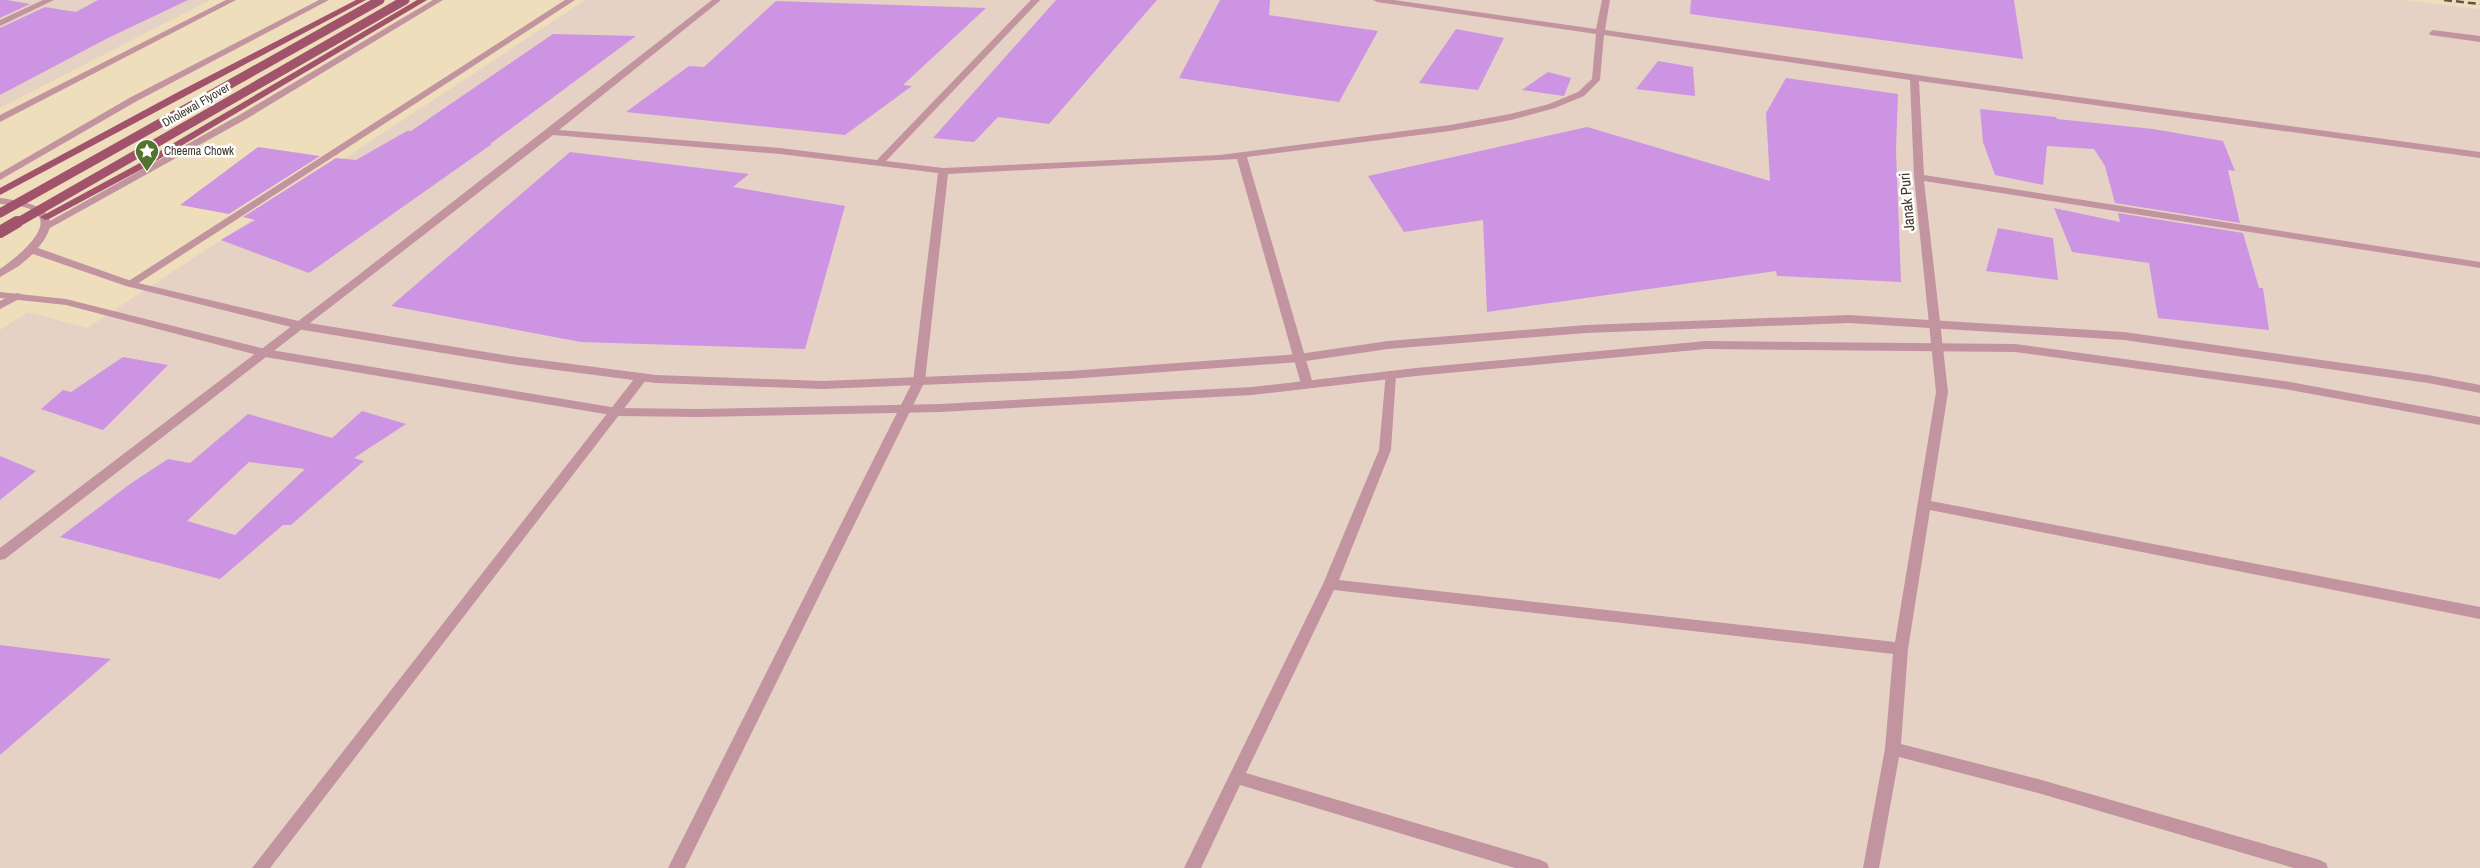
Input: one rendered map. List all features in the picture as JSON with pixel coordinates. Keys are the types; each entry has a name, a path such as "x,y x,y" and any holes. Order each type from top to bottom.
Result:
{"main road":[{"path":"0,192 362,0"},
{"name":"Dholewal Flyover","path":"0,214 380,0"},
{"name":"Dholewal Flyover","path":"0,232 405,0"},
{"path":"45,221 423,0"}],"street":[{"path":"0,23 50,0"},
{"path":"0,119 232,0"},
{"path":"0,176 126,103 325,0"},
{"path":"45,221 147,172 333,66 439,0"},
{"path":"130,284 571,0"},
{"path":"0,555 303,326 553,132 717,0"},
{"path":"879,164 1036,0"},
{"path":"1378,0 1409,2 1600,33 1914,78 2480,155"},
{"path":"553,132 780,151 943,171 1241,155 1450,128 1511,117 1552,106 1581,94 1596,80 1600,33 1606,0"},
{"path":"2433,33 2480,39"},
{"name":"Janak Puri","path":"1871,868 1893,749 1901,649 1942,392 1933,323 1919,177 1914,78"},
{"path":"1241,155 1307,384"},
{"path":"676,868 919,381 943,171"},
{"path":"1919,177 2480,265"},
{"path":"0,201 13,201 33,207 45,221"},
{"path":"0,274 33,250 42,237 45,221"},
{"path":"33,250 130,284 303,326 510,360 642,377 822,385 1069,375 1299,358 1388,345 1586,329 1849,319 2124,336 2428,379 2480,389"},
{"path":"0,295 66,302 265,353 617,412 698,413 940,408 1242,391 1706,344 2025,349 2284,385 2480,421"},
{"path":"0,306 17,296"},
{"path":"1192,868 1330,584 1385,450 1390,375"},
{"path":"260,868 617,412 642,377"},
{"path":"1924,504 2480,613"},
{"path":"1330,584 1901,649"},
{"path":"1893,749 2038,786 2320,868"},
{"path":"1236,777 1541,868"}],"shaded area":[{"path":"0,0 210,0 0,108"},
{"path":"585,0 2402,0 2480,9 2480,868 0,868 0,330 28,312 87,328"}],"building":[{"path":"0,0 7,0 30,4 0,18"},
{"path":"98,0 188,0 106,39 0,95 0,28 45,7 76,12"},
{"path":"1056,0 1157,0 1049,124 998,117 974,142 933,138"},
{"path":"1220,0 1270,0 1269,15 1378,31 1339,102 1179,78"},
{"path":"1691,0 2014,0 2023,59 1690,14"},
{"path":"776,1 986,8 903,85 912,86 845,135 626,112 689,66 704,67"},
{"path":"1456,29 1504,38 1478,90 1419,83"},
{"path":"553,34 636,36 490,144 492,144 309,273 221,240 255,220 243,217 336,158 356,160 407,131 411,131"},
{"path":"1658,61 1693,67 1695,96 1636,89"},
{"path":"1548,72 1571,78 1564,96 1522,90"},
{"path":"1786,78 1898,94 1896,150 1901,282 1777,276 1776,271 1487,312 1483,220 1404,232 1368,176 1587,127 1770,181 1766,113"},
{"path":"1980,109 2153,129 2223,141 2235,171 2228,170 2240,223 2115,203 2105,166 2094,149 2047,146 2043,185 1995,175 1983,142"},
{"path":"258,147 320,156 229,214 180,205"},
{"path":"570,152 749,174 733,187 845,206 805,349 581,342 391,306"},
{"path":"2054,208 2120,222 2118,213 2243,233 2259,288 2263,288 2269,330 2158,318 2149,263 2072,252"},
{"path":"1998,228 2053,238 2058,280 1986,271"},
{"path":"123,357 168,365 103,430 41,409 63,390 71,392"},
{"path":"362,411 406,424 354,458 364,461 291,525 283,525 220,579 60,537 130,484 168,459 190,463 248,414 332,438","holes":["249,462 305,469 235,535 187,521"]},
{"path":"0,456 36,471 0,500"},
{"path":"0,645 111,659 0,755"}],"railway":[{"path":"2444,0 2480,4"}],"place":[{"name":"Cheema Chowk","path":"147,172"}]}
